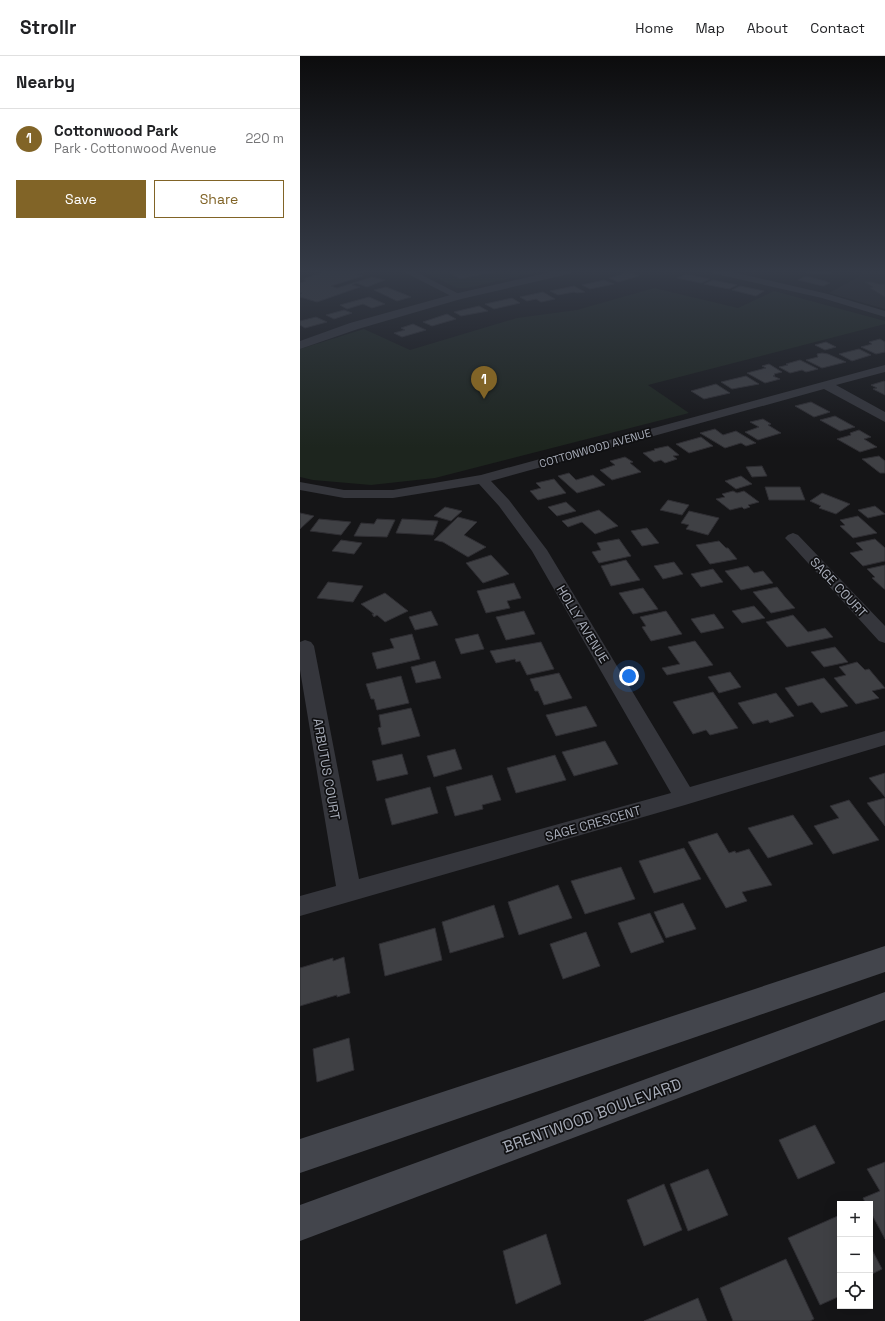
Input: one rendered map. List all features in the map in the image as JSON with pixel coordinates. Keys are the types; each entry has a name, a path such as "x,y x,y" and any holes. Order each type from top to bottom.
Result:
{"main road":[{"path":"300,1156 885,959"},
{"name":"BRENTWOOD BOULEVARD","path":"300,1223 885,1006"}],"street":[{"path":"300,345 343,330"},
{"name":"COTTONWOOD AVENUE","path":"300,486 344,494 393,494 482,479 885,368"},
{"path":"826,385 870,408 885,418"},
{"name":"HOLLY AVENUE","path":"482,479 504,503 539,550 685,797"},
{"name":"SAGE COURT","path":"793,538 885,637"},
{"name":"ARBUTUS COURT","path":"305,646 349,892"},
{"name":"SAGE CRESCENT","path":"300,906 685,797 885,738"}],"shaded area":[{"path":"361,330 366,330 410,350 477,330 862,330 648,385 689,413 435,478 371,485 313,480 300,477 300,349"}],"building":[{"path":"405,330 426,330 402,337 394,333"},
{"path":"880,339 885,342 885,352 876,354 861,347 872,344 869,342"},
{"path":"826,342 836,347 825,350 815,345"},
{"path":"859,349 871,355 852,361 839,354"},
{"path":"822,353 846,362 822,368 806,360 818,357 817,354"},
{"path":"800,360 818,369 806,372 802,370 790,373 779,367 788,365 786,364"},
{"path":"769,364 782,372 774,374 775,375 773,376 780,379 765,383 747,373 766,368 762,366"},
{"path":"746,376 759,384 732,389 721,382"},
{"path":"884,381 885,395 873,389 877,388 871,385"},
{"path":"716,384 730,393 704,399 691,391"},
{"path":"811,402 830,412 814,417 795,406"},
{"path":"835,416 855,427 840,431 820,420"},
{"path":"763,419 771,424 768,425 781,433 758,440 745,432 759,427 750,422"},
{"path":"715,429 723,435 736,431 756,443 746,446 741,443 725,448 700,433"},
{"path":"859,430 871,437 864,439 877,447 860,452 837,439 851,435 850,433"},
{"path":"701,437 713,446 689,453 676,444"},
{"path":"668,446 679,455 673,456 677,459 665,463 661,460 654,462 643,453 655,450 654,449"},
{"path":"879,456 885,461 885,473 880,473 862,459"},
{"path":"625,457 633,462 630,463 641,472 612,480 600,470 615,465 610,461"},
{"path":"762,466 767,476 752,477 746,467"},
{"path":"569,473 576,480 593,475 605,485 577,493 558,476"},
{"path":"741,476 752,484 736,489 725,481"},
{"path":"554,479 566,493 538,500 530,491 541,488 536,483"},
{"path":"765,487 800,487 805,500 769,500"},
{"path":"733,491 737,493 744,491 759,502 748,505 750,507 744,509 742,507 730,510 716,499 725,497 722,494"},
{"path":"822,493 850,504 836,514 819,508 821,506 810,501"},
{"path":"668,500 689,505 682,515 660,510"},
{"path":"566,502 576,511 557,516 548,507"},
{"path":"875,506 885,514 868,518 858,510"},
{"path":"445,507 462,511 451,521 434,516"},
{"path":"599,510 618,526 595,534 582,522 568,527 562,521"},
{"path":"689,511 719,518 708,535 686,529 689,525 681,523"},
{"path":"300,513 314,516 300,529"},
{"path":"858,516 877,533 853,538 840,526 845,525 840,520"},
{"path":"458,517 477,522 464,535 486,547 468,557 443,542 434,540"},
{"path":"319,519 351,522 341,535 310,531"},
{"path":"377,519 395,520 387,537 354,536 361,523 374,524"},
{"path":"402,519 438,521 433,535 396,533"},
{"path":"647,528 659,543 642,546 631,531"},
{"path":"619,539 631,556 599,563 592,552 601,550 597,543"},
{"path":"875,539 885,548 885,561 863,566 850,553 863,550 856,543"},
{"path":"341,540 362,543 354,554 332,551"},
{"path":"719,541 726,548 728,548 737,559 710,564 696,545"},
{"path":"491,555 509,574 483,583 466,563"},
{"path":"626,560 640,580 611,586 601,566"},
{"path":"674,562 683,574 663,579 654,566"},
{"path":"885,565 884,589 872,578 875,577 867,569"},
{"path":"748,566 754,573 763,571 773,583 741,590 725,571"},
{"path":"713,569 723,582 701,587 691,574"},
{"path":"328,582 363,586 353,602 317,598"},
{"path":"514,583 521,598 507,601 510,608 486,613 477,591"},
{"path":"777,587 795,608 771,613 753,592"},
{"path":"643,588 658,609 633,614 619,593"},
{"path":"385,593 408,611 385,622 377,615 374,617 372,614 374,614 361,604"},
{"path":"754,606 765,618 742,623 732,611"},
{"path":"431,611 438,625 415,630 409,617"},
{"path":"524,611 535,634 506,640 496,617"},
{"path":"666,611 682,634 651,641 642,627 646,626 640,617"},
{"path":"714,614 724,628 701,633 691,619"},
{"path":"793,615 808,632 825,628 833,637 787,647 766,622"},
{"path":"412,634 420,659 377,669 372,653 394,648 390,639"},
{"path":"478,634 484,649 461,654 455,639"},
{"path":"695,641 713,665 667,675 662,668 680,664 668,647"},
{"path":"541,642 554,669 527,675 520,661 516,662 515,659 496,663 490,651"},
{"path":"835,647 848,662 824,667 811,652"},
{"path":"435,661 441,678 416,683 411,667"},
{"path":"857,662 865,670 869,669 885,688 872,691 879,698 856,704 834,678 846,675 839,667"},
{"path":"730,672 741,687 719,693 708,677"},
{"path":"559,673 572,698 544,705 538,691 535,691 530,679"},
{"path":"401,676 409,703 377,710 374,699 371,699 366,684"},
{"path":"824,678 848,706 821,713 812,702 798,706 785,688"},
{"path":"713,692 738,728 710,735 706,730 693,734 673,702"},
{"path":"776,693 794,716 770,723 768,720 753,724 738,703"},
{"path":"586,706 597,726 556,736 546,715"},
{"path":"411,708 420,736 382,745 378,728 381,727 379,715"},
{"path":"605,741 618,764 574,776 562,752"},
{"path":"455,749 462,769 434,777 427,756"},
{"path":"402,754 408,774 377,781 372,761"},
{"path":"555,755 566,780 516,793 507,768"},
{"path":"885,773 885,797 869,778"},
{"path":"492,775 501,800 482,805 483,809 455,816 446,787"},
{"path":"430,787 438,813 392,825 385,799"},
{"path":"885,798 885,826 867,803"},
{"path":"849,800 879,840 833,854 814,826 839,818 830,806"},
{"path":"793,815 813,844 768,858 748,828"},
{"path":"717,833 729,853 735,851 736,853 749,849 772,885 742,892 747,901 726,908 688,842"},
{"path":"684,848 701,879 654,893 639,861"},
{"path":"621,867 635,899 585,914 571,881"},
{"path":"558,885 572,918 519,935 508,902"},
{"path":"683,903 696,929 666,938 654,912"},
{"path":"494,905 504,937 450,953 442,922"},
{"path":"650,913 664,942 631,953 618,923"},
{"path":"435,928 442,960 385,976 379,944"},
{"path":"586,932 600,966 563,979 550,944"},
{"path":"344,957 350,993 337,997 337,995 300,1006 300,968 333,958 333,961"},
{"path":"349,1038 354,1070 317,1082 313,1049"},
{"path":"815,1125 835,1163 798,1179 779,1140"},
{"path":"885,1162 885,1239 873,1217 873,1201 864,1201 863,1198 880,1191 867,1169"},
{"path":"708,1169 728,1215 688,1231 670,1184"},
{"path":"664,1184 682,1230 644,1246 627,1200"},
{"path":"837,1216 837,1297 820,1305 788,1238"},
{"path":"546,1234 561,1284 516,1304 503,1251"},
{"path":"873,1252 882,1269 873,1274"},
{"path":"786,1259 814,1319 810,1321 733,1321 720,1288"},
{"path":"698,1298 707,1321 644,1321"}],"place":[{"name":"Cottonwood Park","path":"484,399"}]}
